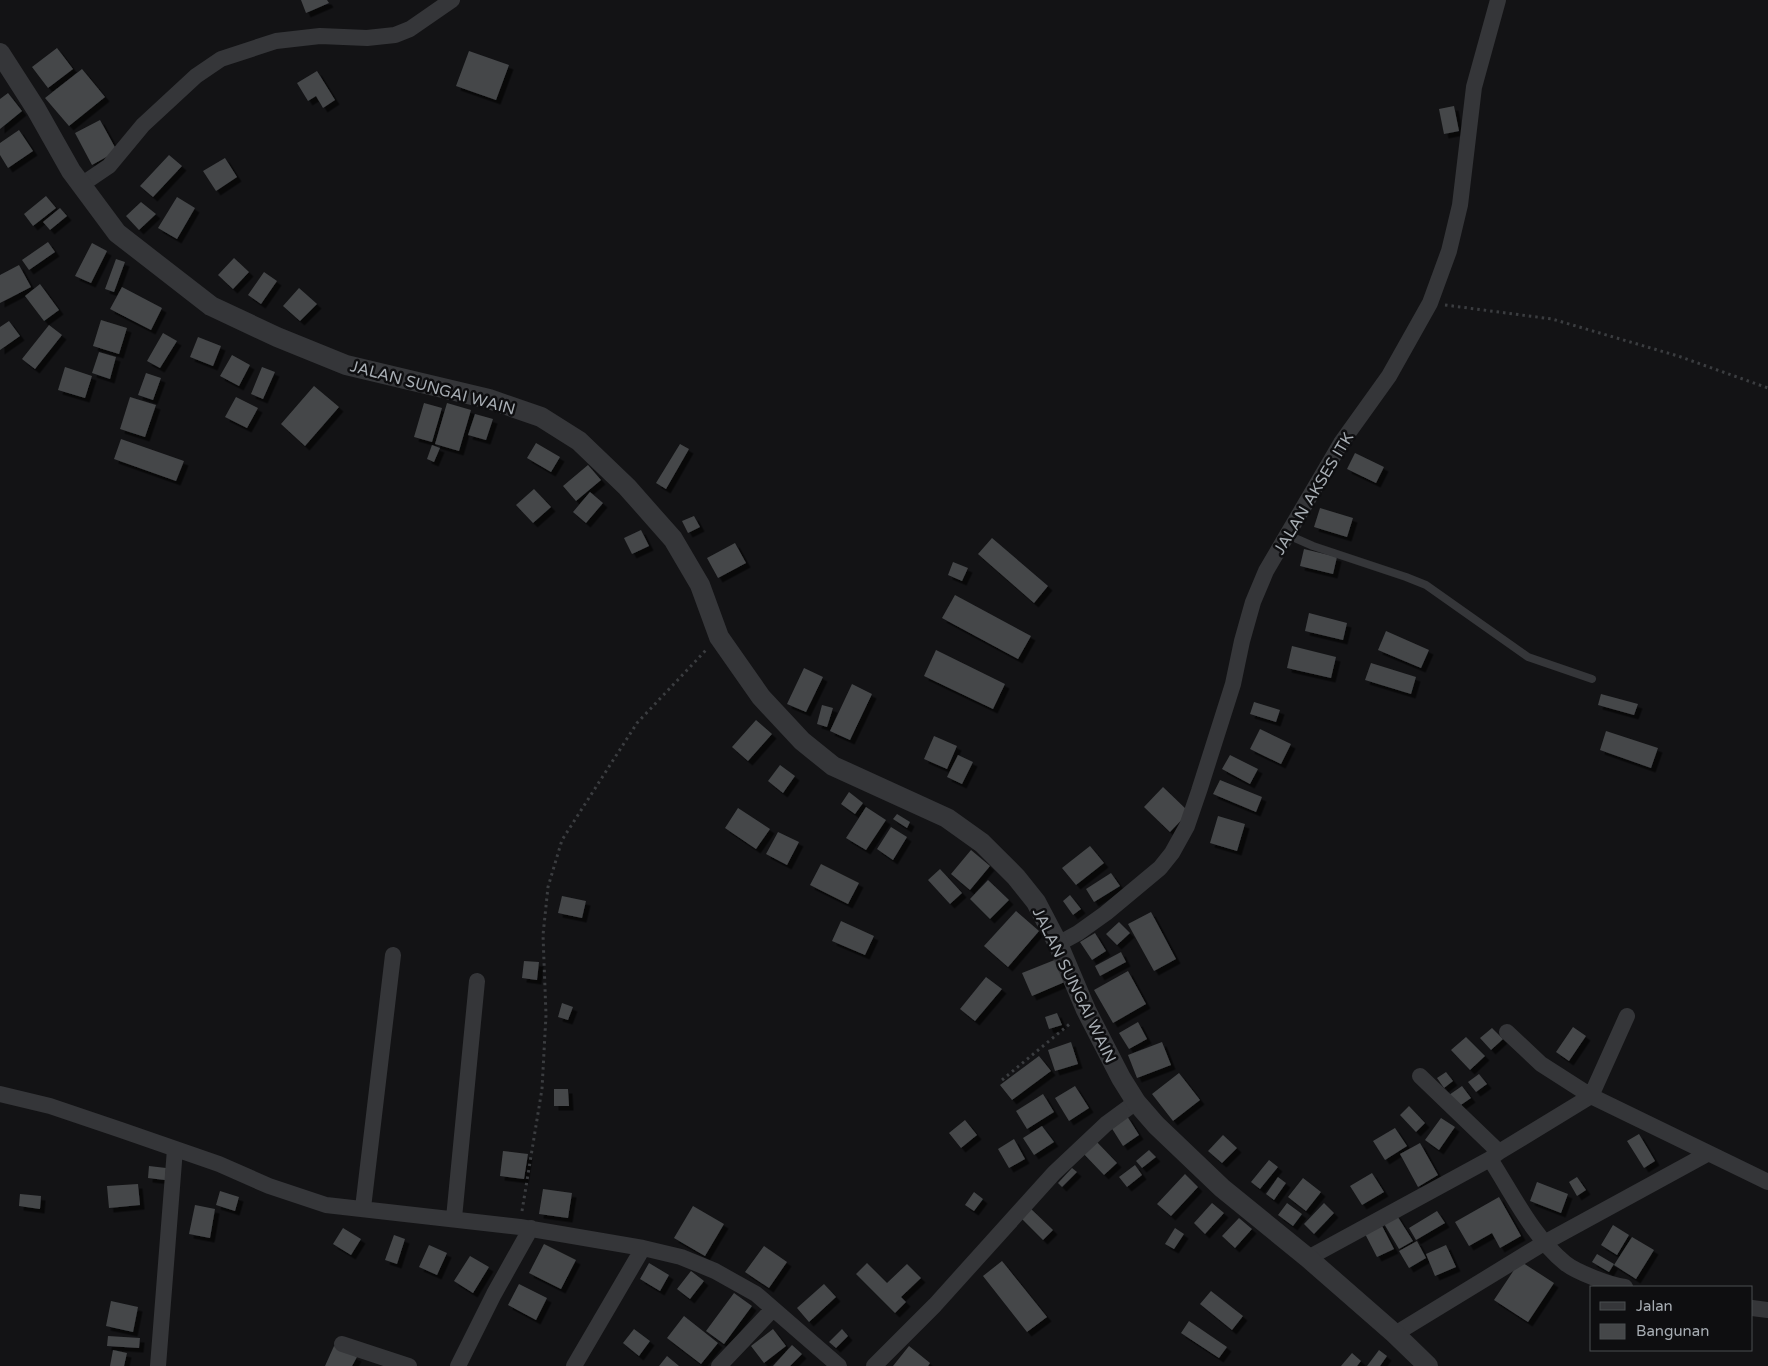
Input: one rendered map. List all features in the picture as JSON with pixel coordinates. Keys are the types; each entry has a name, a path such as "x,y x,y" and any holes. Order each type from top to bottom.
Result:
{"street":[{"path":"81,186 109,166 143,125 196,76 221,59 276,40 320,36 367,38 394,35 410,29 452,0"},
{"name":"JALAN AKSES ITK","path":"1058,944 1078,933 1127,897 1160,868 1172,853 1186,826 1200,791 1233,684 1253,602 1266,572 1341,443 1389,376 1430,303 1449,251 1460,205 1474,87 1498,0"},
{"name":"JALAN SUNGAI WAIN","path":"0,54 36,109 71,171 117,233 212,306 278,337 346,365 489,399 540,417 579,442 627,487 673,539 700,585 719,637 761,698 802,741 834,766 947,818 982,843 1016,877 1036,902 1058,944 1086,1010 1121,1078 1136,1102 1156,1125 1222,1188 1308,1258 1395,1334 1428,1366"},
{"path":"363,1208 393,955"},
{"path":"454,1218 477,980"},
{"path":"1308,1258 1495,1156 1591,1096 1627,1016"},
{"path":"1507,1032 1541,1064 1591,1096 1768,1182"},
{"path":"1420,1076 1495,1156 1544,1243 1566,1264 1593,1277 1622,1286"},
{"path":"0,1094 50,1106 219,1164 269,1186 326,1204 525,1228 642,1248 681,1257 715,1271 756,1294 839,1366"},
{"path":"874,1366 935,1306 1054,1173 1106,1124 1136,1102"},
{"path":"158,1366 175,1149"},
{"path":"1395,1334 1544,1243 1707,1154"},
{"path":"458,1366 525,1228"},
{"path":"574,1366 642,1248"},
{"path":"1753,1308 1768,1310"},
{"path":"719,1366 773,1309"},
{"path":"342,1344 409,1366"}],"lane":[{"path":"1288,535 1313,546 1406,577 1426,586 1528,657 1592,678"}],"path":[{"path":"1430,303 1552,319 1678,356 1768,388"},
{"path":"525,1228 542,1088 546,1015 544,936 548,887 562,840 638,723 719,637"},
{"path":"1002,1080 1086,1010"}],"building":[{"path":"301,0 327,0 329,3 306,13"},
{"path":"57,48 73,69 48,88 32,67"},
{"path":"469,51 509,65 496,100 456,86"},
{"path":"82,69 105,97 69,126 45,98"},
{"path":"317,71 335,100 323,108 316,96 308,101 297,83"},
{"path":"8,93 22,111 0,129 0,99"},
{"path":"1454,106 1459,131 1444,134 1439,109"},
{"path":"100,120 117,151 92,165 75,133"},
{"path":"19,130 33,151 8,168 0,155 0,143"},
{"path":"169,155 182,166 153,197 140,186"},
{"path":"225,158 237,177 216,191 203,171"},
{"path":"46,196 56,208 33,226 24,214"},
{"path":"177,197 195,208 177,239 158,228"},
{"path":"141,202 156,214 139,230 126,216"},
{"path":"60,208 67,216 50,230 43,222"},
{"path":"48,242 55,252 29,270 22,260"},
{"path":"92,243 107,251 91,283 75,276"},
{"path":"234,258 249,272 233,289 218,275"},
{"path":"116,259 125,262 114,292 105,289"},
{"path":"19,265 31,287 0,303 0,275"},
{"path":"264,272 277,281 261,304 248,295"},
{"path":"40,284 59,310 44,321 25,296"},
{"path":"122,287 162,308 151,330 110,309"},
{"path":"299,288 317,304 300,321 283,306"},
{"path":"101,320 127,328 119,354 93,346"},
{"path":"9,321 20,336 0,350 0,327"},
{"path":"49,325 62,335 35,369 22,359"},
{"path":"163,333 177,341 160,368 147,361"},
{"path":"198,337 221,346 213,366 190,357"},
{"path":"99,352 116,357 110,379 92,373"},
{"path":"232,355 250,365 239,386 220,376"},
{"path":"65,367 92,376 85,398 58,390"},
{"path":"262,367 275,372 263,399 251,394"},
{"path":"146,373 161,378 153,400 138,395"},
{"path":"314,386 339,407 305,446 281,424"},
{"path":"130,397 156,405 145,437 120,429"},
{"path":"236,397 258,408 247,428 225,417"},
{"path":"424,403 442,408 432,442 414,437"},
{"path":"447,403 471,410 459,451 435,444"},
{"path":"475,414 493,419 486,440 468,435"},
{"path":"121,439 184,461 176,481 114,459"},
{"path":"536,443 560,457 551,472 527,458"},
{"path":"680,444 689,449 666,489 656,483"},
{"path":"432,445 440,448 434,462 427,459"},
{"path":"1355,453 1384,467 1376,483 1347,469"},
{"path":"588,465 601,480 576,501 563,486"},
{"path":"534,489 551,507 533,523 516,505"},
{"path":"590,492 603,503 586,523 573,512"},
{"path":"1320,508 1353,518 1347,537 1314,527"},
{"path":"694,516 700,527 688,533 682,521"},
{"path":"641,530 649,546 632,554 624,538"},
{"path":"992,538 1048,586 1034,603 978,554"},
{"path":"735,543 746,563 718,578 707,558"},
{"path":"1304,549 1337,557 1333,574 1300,566"},
{"path":"953,562 968,568 962,581 948,575"},
{"path":"955,595 1031,636 1018,659 942,618"},
{"path":"1309,613 1347,623 1343,640 1305,631"},
{"path":"1386,631 1429,650 1421,668 1378,650"},
{"path":"1292,646 1336,657 1331,678 1287,668"},
{"path":"936,650 1005,684 993,709 924,676"},
{"path":"1371,663 1416,677 1411,694 1365,680"},
{"path":"804,668 823,677 806,712 787,704"},
{"path":"852,684 872,694 850,740 830,731"},
{"path":"1601,694 1638,704 1634,715 1598,705"},
{"path":"1254,702 1280,710 1276,722 1250,714"},
{"path":"822,705 833,708 827,727 817,724"},
{"path":"756,720 772,734 748,761 732,747"},
{"path":"1260,729 1291,744 1281,764 1250,749"},
{"path":"1606,731 1658,748 1651,768 1600,750"},
{"path":"934,736 957,746 947,769 924,759"},
{"path":"958,755 973,762 962,784 947,777"},
{"path":"1230,755 1258,769 1250,784 1222,769"},
{"path":"780,765 795,776 783,793 768,781"},
{"path":"1220,780 1262,797 1256,812 1213,794"},
{"path":"1163,787 1189,812 1170,832 1144,807"},
{"path":"849,792 863,803 855,814 841,804"},
{"path":"866,807 886,820 866,850 846,838"},
{"path":"738,808 770,829 756,849 725,828"},
{"path":"897,814 910,822 907,828 893,819"},
{"path":"1218,816 1245,824 1237,851 1210,843"},
{"path":"891,827 907,837 893,860 877,849"},
{"path":"778,832 799,842 787,865 766,854"},
{"path":"1090,846 1104,863 1076,885 1062,868"},
{"path":"971,850 990,866 970,890 951,874"},
{"path":"821,864 859,883 848,904 810,885"},
{"path":"940,869 962,893 950,904 928,880"},
{"path":"1111,873 1120,886 1094,902 1086,889"},
{"path":"988,880 1009,900 990,919 970,899"},
{"path":"1070,895 1081,909 1073,915 1063,901"},
{"path":"562,896 586,901 582,918 558,913"},
{"path":"1016,911 1039,931 1008,967 984,946"},
{"path":"1151,912 1176,959 1154,971 1128,924"},
{"path":"841,921 874,936 865,955 832,941"},
{"path":"1119,922 1130,933 1117,945 1106,934"},
{"path":"1095,933 1106,951 1092,960 1080,942"},
{"path":"1121,952 1126,962 1100,976 1095,966"},
{"path":"1057,959 1067,981 1032,996 1022,973"},
{"path":"524,961 539,962 537,980 522,978"},
{"path":"1128,971 1146,1004 1113,1023 1094,990"},
{"path":"986,977 1002,989 975,1021 960,1009"},
{"path":"562,1003 573,1007 568,1020 558,1017"},
{"path":"1057,1013 1062,1025 1049,1029 1045,1017"},
{"path":"1138,1022 1147,1039 1129,1049 1119,1033"},
{"path":"1573,1027 1586,1036 1569,1061 1556,1052"},
{"path":"1492,1028 1503,1039 1491,1050 1480,1038"},
{"path":"1466,1037 1485,1056 1470,1070 1451,1050"},
{"path":"1071,1042 1078,1064 1055,1071 1048,1050"},
{"path":"1162,1042 1171,1065 1137,1078 1128,1055"},
{"path":"1039,1056 1051,1071 1012,1100 1000,1085"},
{"path":"1446,1072 1453,1081 1444,1088 1437,1078"},
{"path":"1179,1073 1200,1100 1173,1121 1152,1094"},
{"path":"1479,1074 1487,1084 1476,1092 1468,1082"},
{"path":"1075,1086 1089,1108 1069,1121 1055,1098"},
{"path":"1462,1086 1471,1098 1458,1107 1449,1095"},
{"path":"554,1089 568,1089 569,1106 554,1106"},
{"path":"1043,1094 1054,1112 1027,1129 1016,1111"},
{"path":"1409,1106 1425,1123 1416,1132 1400,1115"},
{"path":"1127,1116 1139,1135 1123,1146 1111,1127"},
{"path":"1441,1118 1455,1127 1439,1150 1425,1140"},
{"path":"965,1120 977,1135 961,1148 949,1133"},
{"path":"1042,1126 1054,1142 1034,1155 1023,1138"},
{"path":"1395,1128 1407,1146 1385,1160 1373,1141"},
{"path":"1639,1134 1655,1161 1644,1168 1627,1141"},
{"path":"1223,1135 1237,1148 1222,1163 1208,1151"},
{"path":"1014,1139 1025,1159 1009,1168 998,1149"},
{"path":"1094,1139 1117,1163 1104,1175 1081,1151"},
{"path":"1420,1143 1438,1175 1418,1187 1400,1154"},
{"path":"1149,1150 1156,1157 1142,1168 1136,1161"},
{"path":"503,1151 528,1154 524,1179 500,1176"},
{"path":"1269,1160 1278,1167 1260,1189 1251,1182"},
{"path":"1135,1165 1142,1175 1127,1187 1119,1177"},
{"path":"149,1166 166,1168 165,1180 148,1178"},
{"path":"1072,1168 1077,1172 1062,1187 1058,1183"},
{"path":"1372,1173 1384,1192 1362,1205 1350,1186"},
{"path":"1185,1174 1198,1187 1171,1216 1157,1204"},
{"path":"1278,1177 1286,1183 1274,1200 1266,1194"},
{"path":"1577,1177 1586,1190 1577,1196 1569,1182"},
{"path":"1303,1178 1321,1192 1306,1211 1288,1197"},
{"path":"1537,1182 1568,1194 1561,1213 1530,1201"},
{"path":"138,1184 140,1205 109,1208 107,1186"},
{"path":"543,1189 572,1193 568,1218 539,1214"},
{"path":"220,1191 239,1197 235,1211 216,1205"},
{"path":"974,1192 983,1199 974,1211 965,1205"},
{"path":"20,1194 41,1196 40,1209 19,1206"},
{"path":"1499,1197 1521,1236 1500,1248 1492,1233 1469,1246 1455,1222"},
{"path":"1212,1203 1224,1213 1205,1234 1194,1223"},
{"path":"1287,1203 1302,1214 1293,1226 1278,1215"},
{"path":"1324,1203 1334,1213 1314,1234 1304,1224"},
{"path":"195,1205 215,1209 210,1238 189,1234"},
{"path":"693,1206 724,1224 705,1256 674,1238"},
{"path":"1030,1208 1053,1230 1043,1240 1020,1217"},
{"path":"1437,1211 1445,1223 1416,1240 1409,1228"},
{"path":"1396,1214 1413,1241 1399,1249 1383,1222"},
{"path":"1239,1218 1252,1229 1235,1248 1222,1236"},
{"path":"1380,1222 1394,1249 1377,1257 1363,1230"},
{"path":"1613,1225 1629,1235 1617,1255 1601,1245"},
{"path":"343,1228 361,1239 351,1255 333,1244"},
{"path":"1175,1228 1184,1234 1174,1249 1165,1244"},
{"path":"394,1235 405,1239 397,1264 385,1260"},
{"path":"1632,1237 1654,1250 1636,1279 1614,1265"},
{"path":"1417,1241 1426,1258 1409,1268 1399,1251"},
{"path":"544,1244 576,1260 561,1289 529,1273"},
{"path":"429,1245 447,1253 437,1275 419,1267"},
{"path":"1446,1245 1456,1267 1435,1276 1426,1254"},
{"path":"764,1246 787,1262 769,1288 745,1272"},
{"path":"1597,1254 1614,1264 1609,1272 1592,1262"},
{"path":"470,1256 489,1267 473,1293 454,1281"},
{"path":"1002,1261 1047,1317 1027,1332 983,1276"},
{"path":"1520,1261 1554,1283 1528,1322 1494,1300"},
{"path":"649,1263 669,1275 660,1291 640,1279"},
{"path":"867,1263 887,1283 907,1264 921,1278 901,1297 906,1302 895,1313 856,1274"},
{"path":"691,1271 704,1281 690,1299 677,1289"},
{"path":"519,1284 547,1298 536,1320 508,1305"},
{"path":"824,1284 836,1297 809,1322 797,1308"},
{"path":"1211,1291 1243,1316 1232,1330 1200,1304"},
{"path":"734,1293 752,1306 724,1344 706,1331"},
{"path":"111,1301 138,1307 133,1332 106,1326"},
{"path":"684,1316 718,1343 701,1364 667,1338"},
{"path":"1189,1321 1227,1347 1219,1358 1181,1333"},
{"path":"634,1329 650,1341 639,1356 623,1343"},
{"path":"773,1329 786,1346 764,1363 751,1346"},
{"path":"842,1329 848,1336 836,1348 829,1342"},
{"path":"108,1336 140,1338 139,1348 107,1346"},
{"path":"792,1345 802,1354 790,1366 773,1366"},
{"path":"334,1346 357,1357 352,1366 325,1366"},
{"path":"909,1346 930,1363 928,1366 893,1366"},
{"path":"113,1350 127,1353 124,1366 110,1366"},
{"path":"1379,1350 1387,1356 1380,1366 1367,1366"},
{"path":"1352,1353 1361,1361 1357,1366 1341,1366"},
{"path":"667,1356 679,1366 659,1366"}]}
